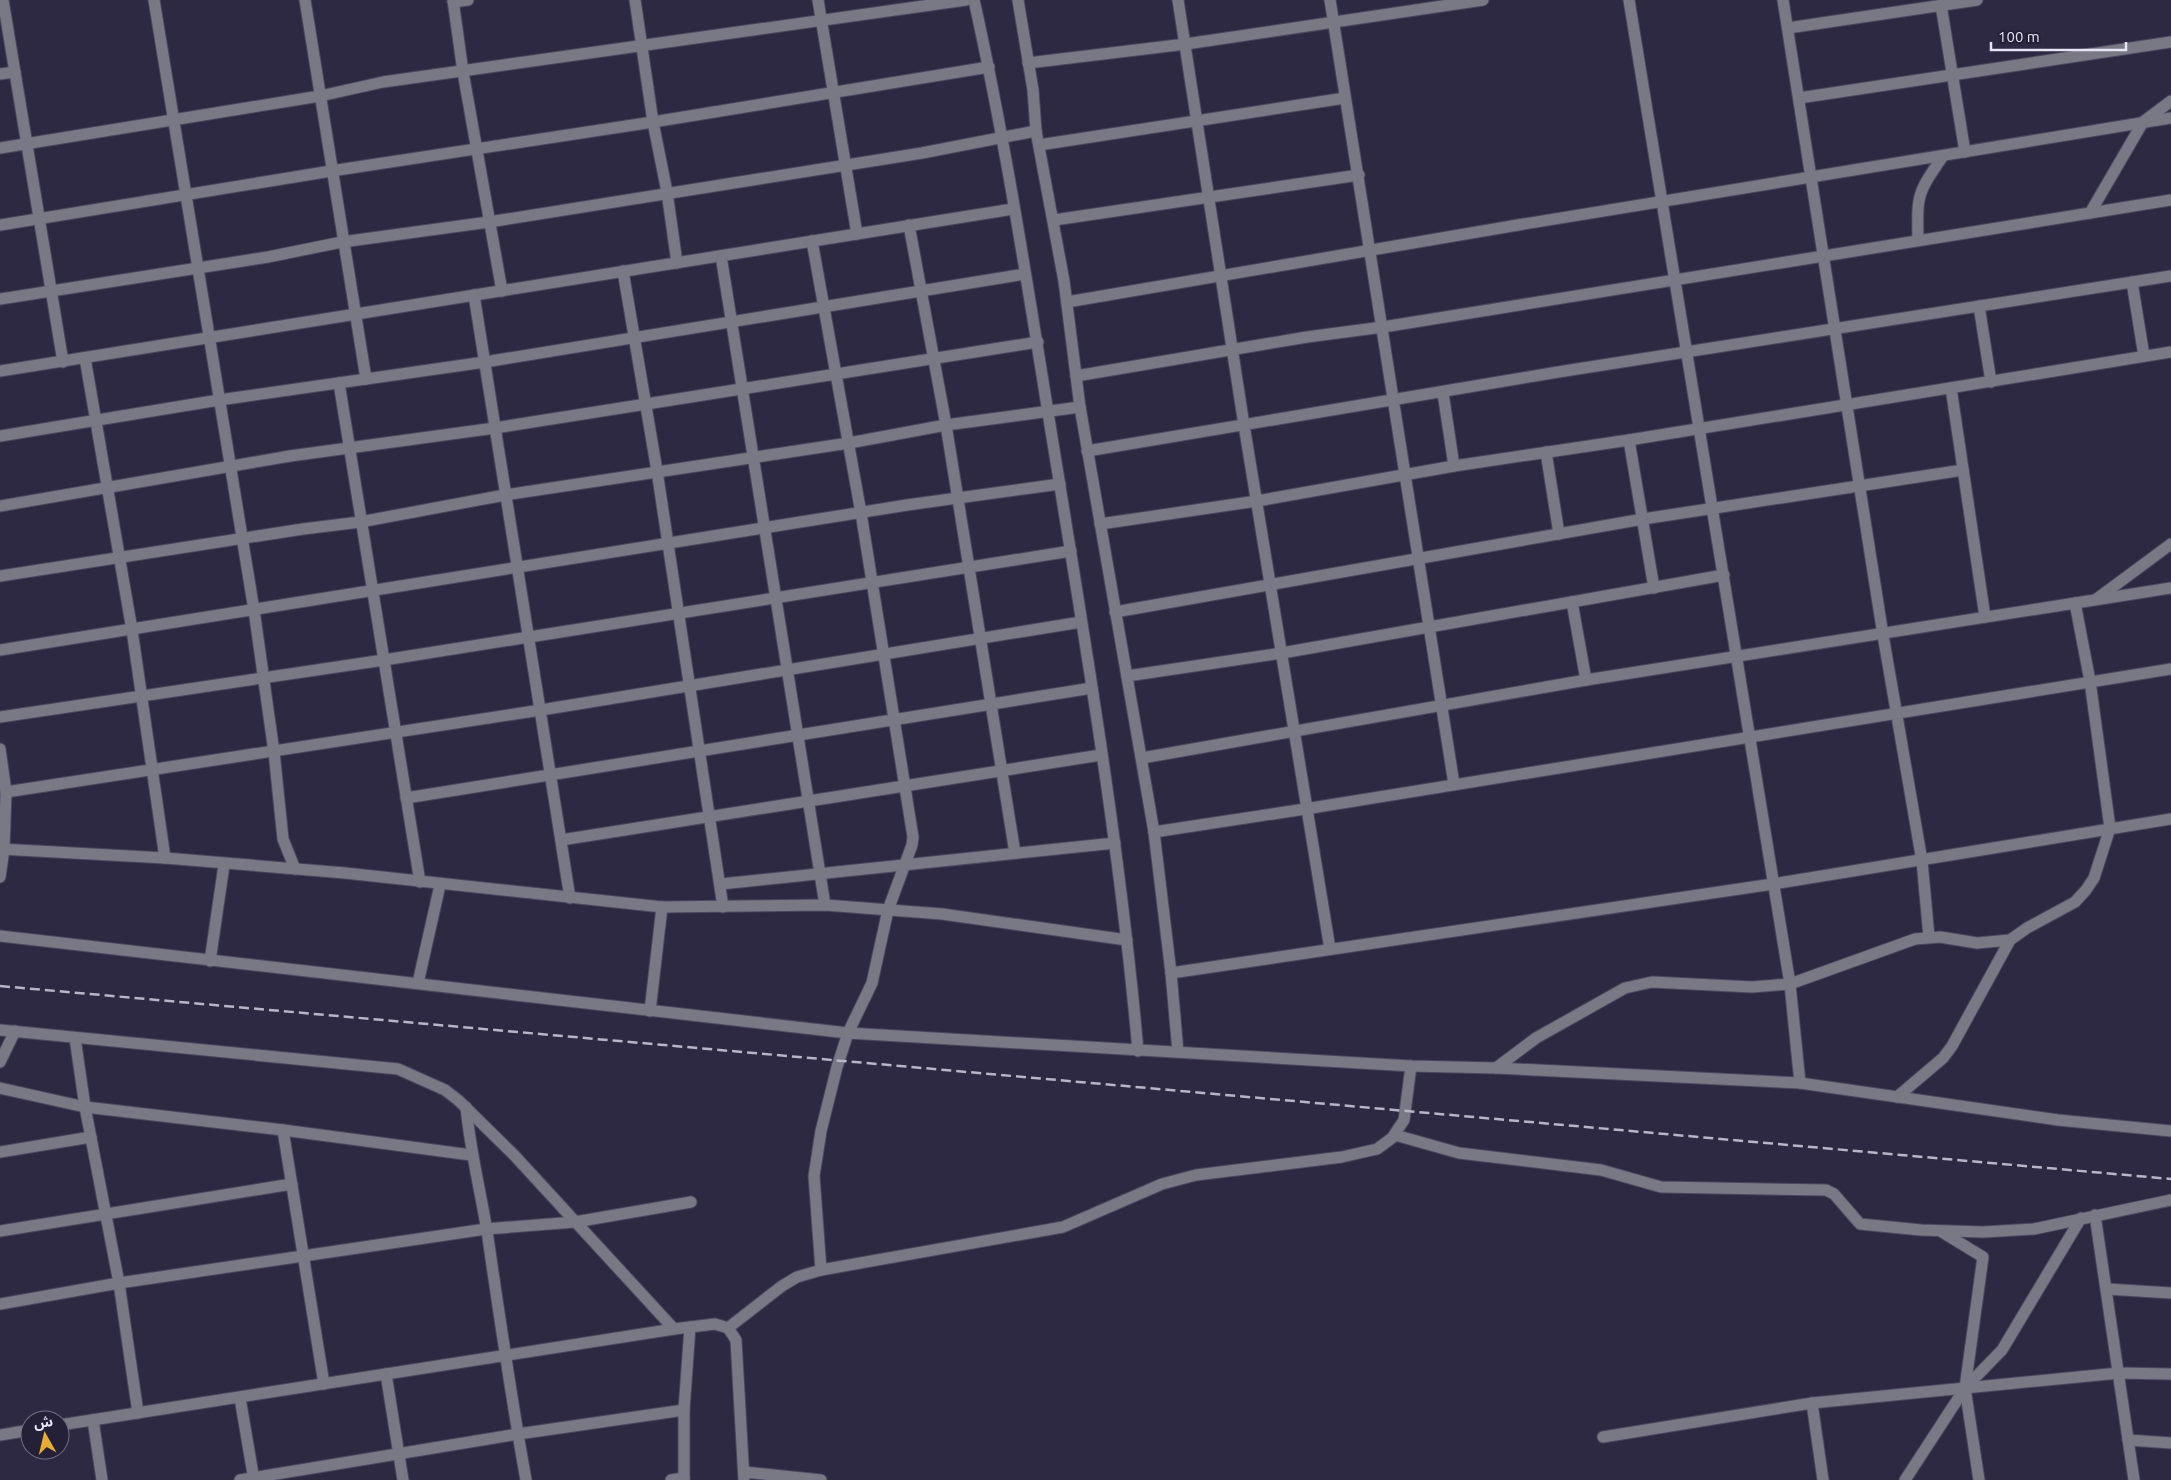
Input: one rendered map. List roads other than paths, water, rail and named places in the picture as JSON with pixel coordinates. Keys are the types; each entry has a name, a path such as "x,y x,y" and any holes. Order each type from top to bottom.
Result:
{"street":[{"path":"3,0 63,362"},
{"path":"154,0 184,195 254,610 274,752 283,839 295,869"},
{"path":"305,0 342,242 366,379"},
{"path":"468,0 453,1 463,72 502,291"},
{"path":"635,0 653,122 667,192 678,263"},
{"path":"818,0 857,234"},
{"path":"0,148 320,96 383,82 966,0"},
{"path":"974,0 989,67 1038,342 1071,551 1115,843 1138,1051"},
{"path":"1018,0 1036,131 1054,220 1067,302 1087,450 1154,832 1171,974 1178,1052"},
{"path":"1178,0 1234,350 1244,425 1295,733 1305,809 1330,949"},
{"path":"1330,0 1395,401 1440,705 1454,784"},
{"path":"1028,63 1186,44 1480,0"},
{"path":"1630,0 1661,202 1738,658 1790,984 1800,1083"},
{"path":"1783,0 1800,98 1883,635 1922,861 1929,937"},
{"path":"1788,28 1916,4 1942,5 1977,0"},
{"path":"1942,5 1965,152"},
{"path":"1800,98 2171,42"},
{"path":"0,225 989,67"},
{"path":"0,74 15,72"},
{"path":"1040,145 1346,98"},
{"path":"2090,213 2143,122 2171,101"},
{"path":"1067,302 2171,118"},
{"path":"0,299 197,268 342,242 490,222 667,192 846,165 1002,139 1036,131"},
{"path":"1918,240 1918,197 1921,188 1943,156"},
{"path":"1054,220 1359,175"},
{"path":"1076,376 1308,337 1383,327 2171,200"},
{"path":"0,371 63,362 209,336 1013,209"},
{"path":"909,225 946,425 1015,853"},
{"path":"812,241 872,583 892,720 912,837 912,846 888,910 872,983 848,1033 837,1067 816,1155 814,1176 821,1270"},
{"path":"721,256 744,388 825,905"},
{"path":"623,271 669,545 723,906"},
{"path":"0,436 219,400 485,362 1026,274"},
{"path":"1087,450 1395,401 1558,372 2171,276"},
{"path":"2132,282 2144,356"},
{"path":"474,295 570,898"},
{"path":"1979,306 1991,382"},
{"path":"0,506 349,447 495,428 1038,342"},
{"path":"1100,524 1257,501 1454,466 1629,440 2171,352"},
{"path":"85,358 121,558 154,770 165,858"},
{"path":"339,383 360,522 420,882"},
{"path":"1951,388 1985,617"},
{"path":"1443,393 1454,466"},
{"path":"0,576 242,538 360,522 505,495 754,458 946,425 1080,407"},
{"path":"1629,440 1654,588"},
{"path":"1546,452 1559,534"},
{"path":"1115,612 1643,519 1963,470"},
{"path":"0,650 958,498 1060,484"},
{"path":"2095,600 2171,544"},
{"path":"0,717 384,660 1071,551"},
{"path":"1127,676 1282,653 1724,575"},
{"path":"1142,758 1295,733 1440,705 1586,680 1738,658 2171,588"},
{"path":"1572,602 1586,680"},
{"path":"1897,1097 1943,1058 1952,1046 2010,940 2027,928 2075,902 2094,878 2110,828 2090,681 2075,603"},
{"path":"6,792 541,710 788,669 882,656 1081,622"},
{"path":"1154,832 2171,669"},
{"path":"406,798 892,720 990,702 1092,688"},
{"path":"0,749 6,792 0,878"},
{"path":"562,840 1101,755"},
{"path":"1171,974 1922,861 2171,819"},
{"path":"721,884 1115,843"},
{"path":"2,849 165,858 224,865 295,869 662,907 771,904 825,905 942,914 1127,940"},
{"path":"210,961 224,865"},
{"path":"418,983 440,884"},
{"path":"650,1011 662,907"},
{"path":"0,936 848,1033 1411,1066 1496,1068 1800,1083 2058,1120 2171,1131"},
{"path":"1496,1068 1536,1038 1624,988 1652,982 1752,987 1790,984 1915,939 1929,937 1977,944 2010,940"},
{"path":"0,1030 13,1035 75,1038 398,1069 446,1090 514,1154 674,1329"},
{"path":"0,1044 13,1035"},
{"path":"0,1062 13,1035"},
{"path":"75,1038 85,1107 119,1283 138,1413"},
{"path":"728,1328 796,1277 821,1270 1063,1227 1172,1180 1196,1175 1342,1157 1377,1149 1394,1135 1404,1120 1411,1066"},
{"path":"0,1088 85,1107 471,1155"},
{"path":"466,1107 471,1155 486,1229 504,1356 526,1480"},
{"path":"282,1130 324,1384"},
{"path":"1394,1135 1459,1153 1601,1170 1661,1187 1826,1190 1834,1194 1860,1224 1940,1231 2034,1229 2171,1200"},
{"path":"0,1152 91,1137"},
{"path":"0,1231 292,1184"},
{"path":"0,1304 119,1283 486,1229 575,1222 691,1202"},
{"path":"2095,1215 2134,1480"},
{"path":"1905,1480 1965,1388 2002,1350 2081,1218"},
{"path":"1940,1231 1982,1257 1965,1388 1979,1480"},
{"path":"2106,1290 2171,1293"},
{"path":"70,1423 716,1324 728,1328 736,1340 744,1476 821,1480"},
{"path":"671,1480 684,1479 684,1410 690,1327"},
{"path":"1603,1437 1812,1403 2119,1373 2171,1374"},
{"path":"386,1374 403,1480"},
{"path":"240,1398 253,1479"},
{"path":"1812,1403 1823,1480"},
{"path":"240,1480 518,1434 684,1410"},
{"path":"93,1420 102,1480"},
{"path":"0,1435 20,1432"},
{"path":"2128,1440 2171,1443"}],"railway":[{"path":"0,986 2171,1179"}]}
